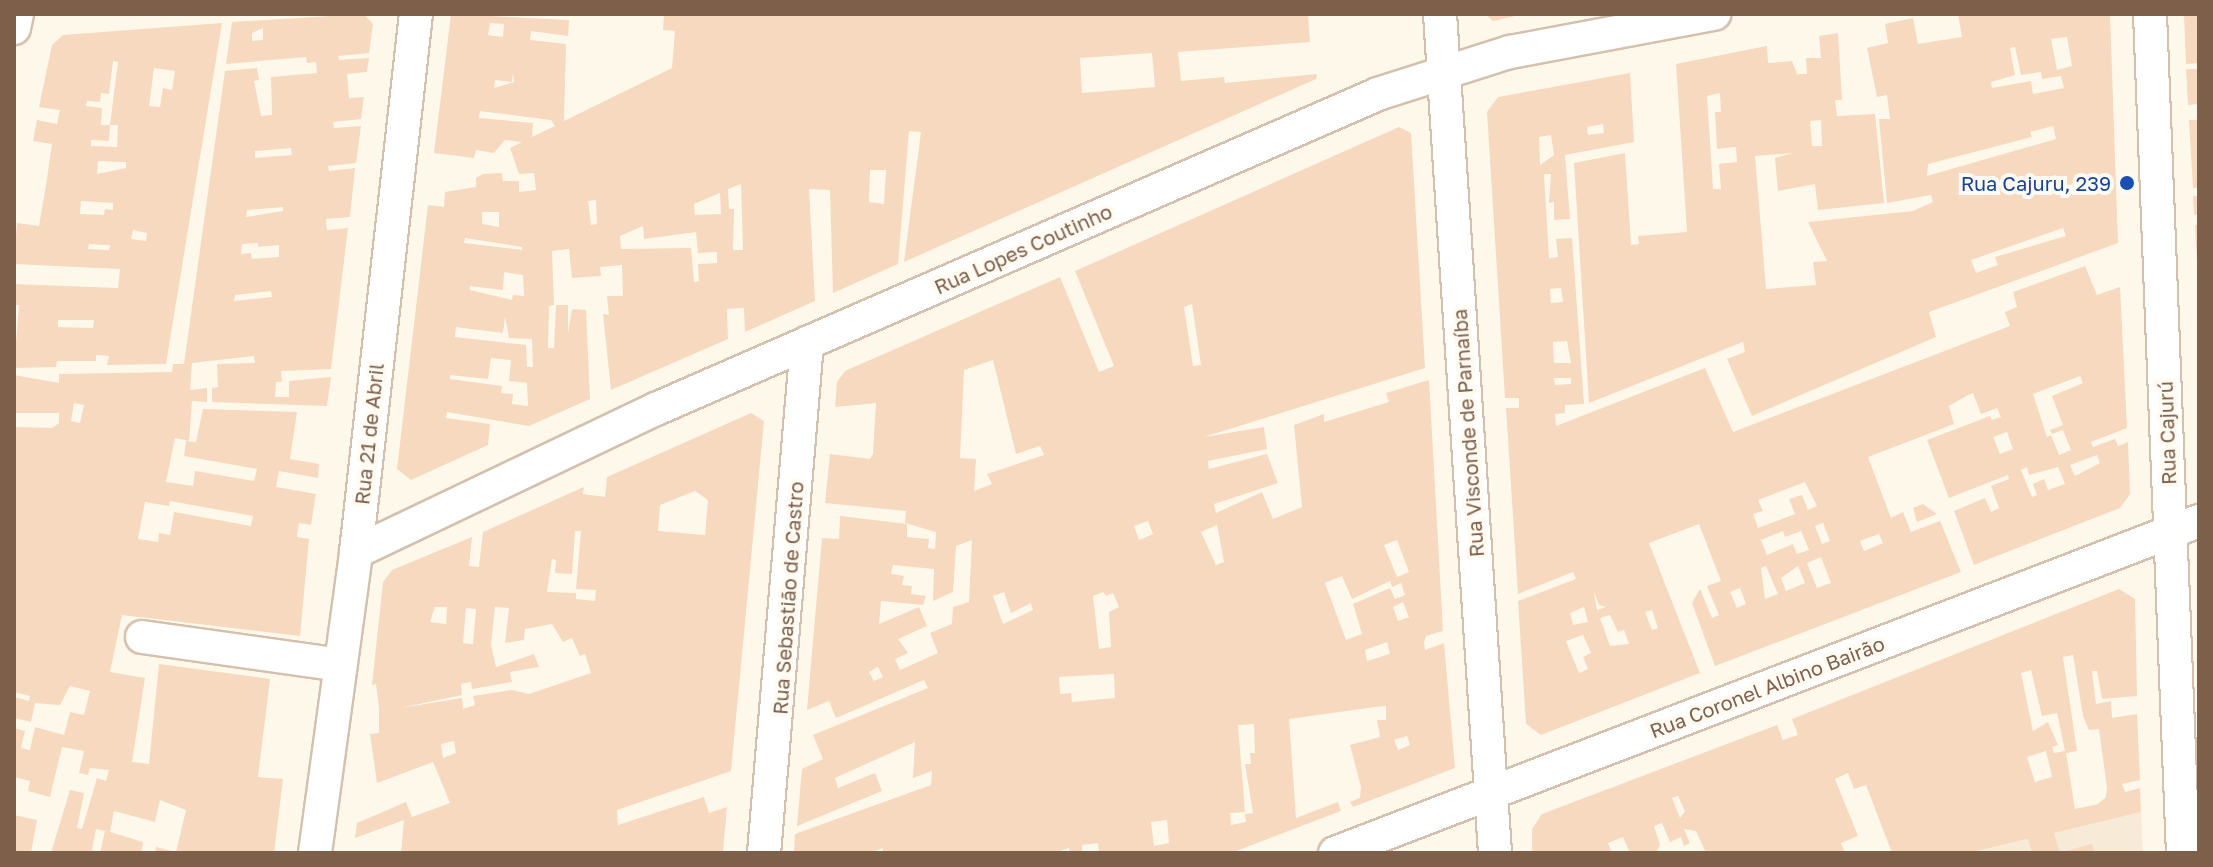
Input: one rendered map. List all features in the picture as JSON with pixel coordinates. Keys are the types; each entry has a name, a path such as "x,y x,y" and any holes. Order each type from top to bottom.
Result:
{"street":[{"path":"14,28 17,14"},
{"name":"Rua 21 de Abril","path":"315,853 356,552 416,14"},
{"name":"Rua Visconde de Parnaíba","path":"1440,14 1495,853"},
{"name":"Rua Lopes Coutinho","path":"356,552 807,343 1443,70 1714,14"},
{"name":"Rua Cajurú","path":"2150,14 2185,527 2183,853"},
{"name":"Rua Sebastião de Castro","path":"764,853 807,343"},
{"name":"Rua Coronel Albino Bairão","path":"1335,853 2185,527"},
{"path":"142,637 340,665"}],"shaded area":[{"path":"2141,812 2143,853 1970,853"}],"building":[{"path":"364,14 373,24 369,53 338,56 339,60 369,58 367,72 347,74 349,98 364,97 361,119 333,122 334,128 361,126 356,163 328,166 329,171 355,168 350,217 326,219 327,230 348,228 331,369 281,371 282,382 276,382 275,397 289,397 289,381 331,377 327,406 212,402 212,388 218,387 217,364 255,363 254,356 192,363 190,390 207,388 207,402 192,401 189,441 175,438 166,482 193,486 195,471 254,481 257,469 184,456 186,441 196,442 203,409 297,412 290,459 319,464 318,478 279,471 276,487 316,494 311,525 299,523 297,537 309,539 300,636 122,615 110,672 145,678 132,762 149,764 159,664 270,679 258,777 283,779 274,853 155,853 156,847 176,852 186,810 160,800 155,822 114,811 110,832 143,842 141,853 100,853 105,831 96,829 92,850 99,853 51,853 70,790 84,793 77,828 82,829 97,778 106,781 109,770 90,768 88,775 79,773 84,751 62,747 50,797 28,791 30,781 14,777 14,728 25,731 21,748 30,750 35,727 64,735 70,712 84,715 90,691 70,686 60,705 35,703 31,722 14,718 14,697 29,701 30,696 14,692 14,427 52,428 59,423 59,413 14,413 14,375 59,383 59,374 172,372 173,364 184,364 225,71 257,68 259,80 254,81 261,116 272,115 271,77 317,73 316,62 307,63 306,57 226,64 232,22","holes":["263,28 263,40 252,41 252,33","291,148 292,155 255,158 255,151","283,207 283,211 246,217 247,210","258,243 258,247 279,245 279,257 252,259 251,253 241,254 242,244","271,291 272,297 234,301 235,295","74,403 84,405 80,423 71,421","170,501 253,516 251,526 174,512 170,535 159,533 158,542 138,539 145,502 169,506"]},
{"path":"451,14 569,20 568,36 531,31 530,40 566,44 564,121 672,68 675,31 663,30 664,14 1308,14 1310,42 1178,52 1181,81 1224,77 1225,83 1317,74 1316,79 904,262 921,132 909,131 898,264 833,293 830,190 809,189 815,301 745,332 744,308 727,309 728,339 611,390 603,314 609,315 607,296 623,296 622,265 600,267 601,276 572,278 569,249 552,251 554,305 549,306 548,348 554,348 556,305 568,305 568,333 572,309 586,310 590,399 529,426 447,412 446,418 490,424 488,445 411,480 397,469 428,205 444,207 445,192 476,187 476,178 483,174 502,173 503,181 519,181 519,192 536,190 534,173 519,174 510,148 522,142 505,140 494,153 476,150 474,158 434,153","holes":["490,23 504,24 503,37 488,35","1152,53 1155,87 1082,93 1080,58","513,72 514,82 494,88 495,80 512,82","480,111 551,120 555,126 532,137 533,123 479,118","870,170 886,170 884,204 869,202","741,184 743,250 733,250 734,209 729,209 728,189","720,193 721,214 695,215 694,204","596,200 597,224 591,225 588,201","482,212 499,212 499,227 482,224","643,226 644,239 696,232 698,253 717,252 717,263 698,264 699,281 694,282 691,248 621,249 620,236","465,238 522,247 522,250 464,243","504,272 523,275 524,296 513,295 512,300 470,290 470,286 503,290","505,317 509,338 532,339 533,367 527,367 526,345 455,337 456,327 503,333","491,358 511,360 509,381 527,383 528,406 512,404 513,394 501,393 502,386 450,379 450,375 488,379"]},
{"path":"1485,14 1520,14 1520,15 1493,21"},
{"path":"1958,14 2110,14 2118,243 1929,312 1936,337 1752,416 1727,359 1745,352 1743,342 1589,403 1574,163 1625,153 1631,245 1639,244 1638,236 1687,232 1676,64 1767,46 1768,63 1792,61 1797,74 1807,74 1806,58 1821,58 1819,36 1838,33 1842,100 1835,100 1837,116 1875,114 1884,203 1818,210 1815,184 1778,191 1775,158 1793,153 1755,156 1766,289 1816,285 1813,262 1827,261 1808,222 1913,211 1933,202 1931,195 1887,203 1879,119 1890,119 1887,95 1877,97 1867,48 1888,43 1885,24 1913,18 1918,44 1962,37","holes":["2067,37 2072,66 2057,70 2051,39","2015,47 2021,75 2041,72 2042,79 2061,76 2064,88 2033,94 2031,81 1992,88 1991,82 2015,75 2010,48","1720,93 1721,112 1715,112 1717,149 1736,147 1737,162 1719,164 1721,189 1713,189 1707,96","1821,120 1822,146 1812,146 1810,121","2053,126 2056,139 1927,176 1928,164 2032,137 2030,132","2063,228 2066,236 1995,257 1998,265 1976,273 1971,260"]},
{"path":"2184,14 2199,14 2199,63 2186,64"},
{"path":"222,23 166,364 107,365 109,356 96,355 96,361 57,361 56,367 14,368 19,305 14,305 14,284 118,288 120,269 14,264 17,223 39,226 52,144 33,141 37,120 57,124 60,110 39,107 52,45 63,35","holes":["113,61 118,62 110,125 101,125 102,108 86,106 87,101 100,102 101,93 109,94","154,68 175,71 172,90 163,88 160,107 149,106","110,125 118,125 117,147 91,146 91,140 109,141","98,161 126,162 126,168 97,174","81,201 113,203 113,210 105,209 104,215 80,214","133,230 147,233 146,241 131,239","89,244 110,245 109,250 88,249","58,320 94,320 93,328 58,327"]},
{"path":"2186,69 2199,69 2199,104 2188,105"},
{"path":"1630,73 1634,142 1565,155 1570,219 1554,220 1554,202 1549,203 1551,174 1544,174 1549,258 1558,257 1556,239 1572,238 1584,404 1565,405 1565,413 1555,414 1556,426 1705,368 1733,432 2010,326 2005,312 2017,307 2013,292 2085,266 2097,295 2120,287 2127,428 2091,442 2093,447 2115,439 2118,446 2128,442 2130,494 2120,508 1974,565 1954,511 1985,498 1991,512 1999,508 1991,486 2009,479 2008,475 1949,498 1927,440 1990,416 1992,420 2001,417 1997,408 1981,414 1973,393 1968,395 1949,406 1954,424 1868,457 1891,518 1903,512 1911,532 1940,521 1961,572 1715,666 1692,603 1700,589 1712,618 1719,615 1707,586 1721,581 1699,524 1649,543 1700,673 1541,735 1526,724 1518,601 1576,579 1573,572 1518,594 1506,408 1519,408 1519,398 1505,398 1487,112 1498,97","holes":["1603,124 1604,133 1588,135 1587,127","1551,135 1554,155 1540,165 1539,137","1561,288 1563,302 1551,303 1550,289","1567,341 1571,363 1554,363 1553,342","2080,376 2083,383 2052,396 2063,425 2050,430 2052,434 2063,430 2071,450 2059,455 2051,435 2047,437 2033,394","1554,378 1571,378 1571,384 1555,385","2007,432 2013,449 2000,454 1993,437","2097,455 2100,463 2075,476 2070,465","2027,467 2029,475 2058,467 2065,484 2048,490 2044,479 2033,484 2037,495 2032,497 2021,470","1805,482 1817,506 1808,510 1802,495 1789,499 1795,514 1758,528 1753,514 1763,511 1758,500","1823,523 1830,541 1822,544 1815,526","1783,531 1785,537 1801,531 1809,550 1797,554 1793,544 1767,555 1761,540","1879,534 1883,543 1864,551 1860,541","1821,557 1831,583 1817,588 1807,563","1766,566 1778,594 1765,599 1761,568","1798,566 1805,583 1786,591 1781,578","1740,588 1746,604 1737,608 1730,592","1594,592 1599,605 1606,607 1597,610","1584,607 1588,622 1573,625 1570,613","1652,610 1658,628 1652,630 1645,612","1610,615 1618,632 1624,630 1629,644 1610,646 1600,618","1583,635 1591,653 1583,657 1588,669 1579,673 1566,641"]},
{"path":"2189,120 2199,120 2199,188 2193,188"},
{"path":"1399,127 1411,133 1425,368 1204,437 1264,427 1267,449 1208,461 1209,469 1267,454 1278,483 1214,504 1216,513 1262,492 1273,519 1302,507 1294,425 1324,414 1324,422 1389,402 1386,393 1429,380 1443,631 1426,636 1424,642 1425,650 1444,643 1455,768 1353,807 1350,802 1360,798 1361,787 1350,745 1380,737 1377,720 1386,720 1386,706 1375,707 1289,719 1296,818 1338,802 1341,811 1231,853 1099,853 1098,843 1082,845 1082,853 1070,853 1069,848 1054,853 882,853 883,848 870,853 794,853 795,834 931,785 932,771 913,778 915,742 835,778 838,788 875,773 882,791 797,826 802,769 823,759 813,735 928,688 924,680 836,718 829,701 807,710 822,538 839,539 840,516 907,524 907,537 929,539 928,548 935,549 936,532 905,523 906,511 825,503 830,454 870,459 873,454 876,403 835,407 837,382 845,371 1060,277 1099,372 1114,366 1075,271","holes":["1192,304 1201,365 1193,366 1184,307","993,360 1016,454 1040,446 1044,455 987,474 992,484 974,491 976,459 960,458 964,370","1148,521 1153,534 1139,540 1134,526","1217,525 1224,562 1216,565 1201,532","972,540 969,602 953,607 952,624 930,633 938,653 900,670 895,659 908,653 898,639 927,626 919,607 879,624 881,601 923,605 926,596 911,594 912,586 902,585 904,576 891,574 893,565 934,569 933,601 953,592 956,546","1397,540 1409,572 1397,577 1384,545","1342,576 1352,599 1390,581 1392,587 1401,583 1405,595 1395,599 1390,588 1353,604 1362,634 1346,640 1325,583","1004,592 1011,613 1031,603 1033,610 1003,624 993,596","1103,592 1106,596 1113,593 1119,607 1109,612 1111,647 1099,649 1093,596","1403,602 1409,617 1398,621 1393,607","1387,642 1390,654 1367,661 1365,650","878,667 883,677 874,681 869,672","1114,674 1115,698 1072,702 1071,693 1060,694 1059,677","1254,724 1255,753 1250,753 1251,764 1245,764 1253,813 1245,814 1246,822 1231,825 1230,813 1245,812 1238,725","1407,736 1410,745 1398,750 1394,740","1167,820 1169,843 1154,846 1151,822"]},
{"path":"2193,196 2199,196 2199,214 2194,215"},
{"path":"2199,224 2199,264 2197,264 2195,225"},
{"path":"751,413 764,421 731,771 617,810 618,825 704,797 709,813 727,807 723,851 401,853 404,820 355,838 357,823 406,802 412,817 450,803 433,762 377,783 370,734 379,733 376,684 372,685 383,582 392,570 472,537 469,566 479,567 483,532 584,487 583,494 605,497 607,477","holes":["695,491 708,500 705,535 658,531 660,505","575,531 581,531 576,589 596,590 595,601 576,599 576,593 547,592 552,559 556,560 555,573 572,574","435,607 447,607 446,624 430,622","495,607 509,608 505,643 524,640 525,629 552,624 563,642 572,638 580,656 585,654 591,673 529,694 512,690 473,696 475,705 463,709 462,698 400,708 462,695 461,684 471,682 472,689 512,682 510,672 539,667 534,654 496,667 491,645","466,608 476,609 473,644 463,643","454,741 456,753 443,758 441,744"]},
{"path":"1923,504 1937,514 1917,522 1913,508"},
{"path":"2119,589 2135,599 2137,696 2102,699 2097,671 2092,671 2096,704 2111,701 2112,718 2137,714 2140,780 2122,784 2125,792 2140,788 2141,812 2054,833 2060,853 2032,853 2028,839 1969,853 1892,853 1866,785 1854,789 1848,773 1835,779 1858,836 1841,843 1845,853 1706,853 1696,831 1684,829 1690,843 1684,846 1681,837 1670,842 1662,823 1654,826 1660,845 1656,853 1630,853 1623,837 1608,843 1612,853 1532,853 1532,829 1542,814 1777,725 1783,740 1798,735 1792,719","holes":["2073,655 2083,716 2089,730 2099,729 2107,788 2106,797 2098,804 2075,809 2066,753 2077,751 2063,657","2031,670 2042,716 2057,713 2065,751 2054,753 2052,747 2058,745 2048,722 2033,731 2021,673","2046,751 2052,777 2035,782 2027,757","1678,796 1685,811 1680,818 1672,798"]},
{"path":"14,815 37,820 31,853 14,853"},
{"path":"2092,844 2095,853 2062,853 2062,852"}],"place":[{"name":"Rua Cajuru, 239","path":"2127,183"}]}
